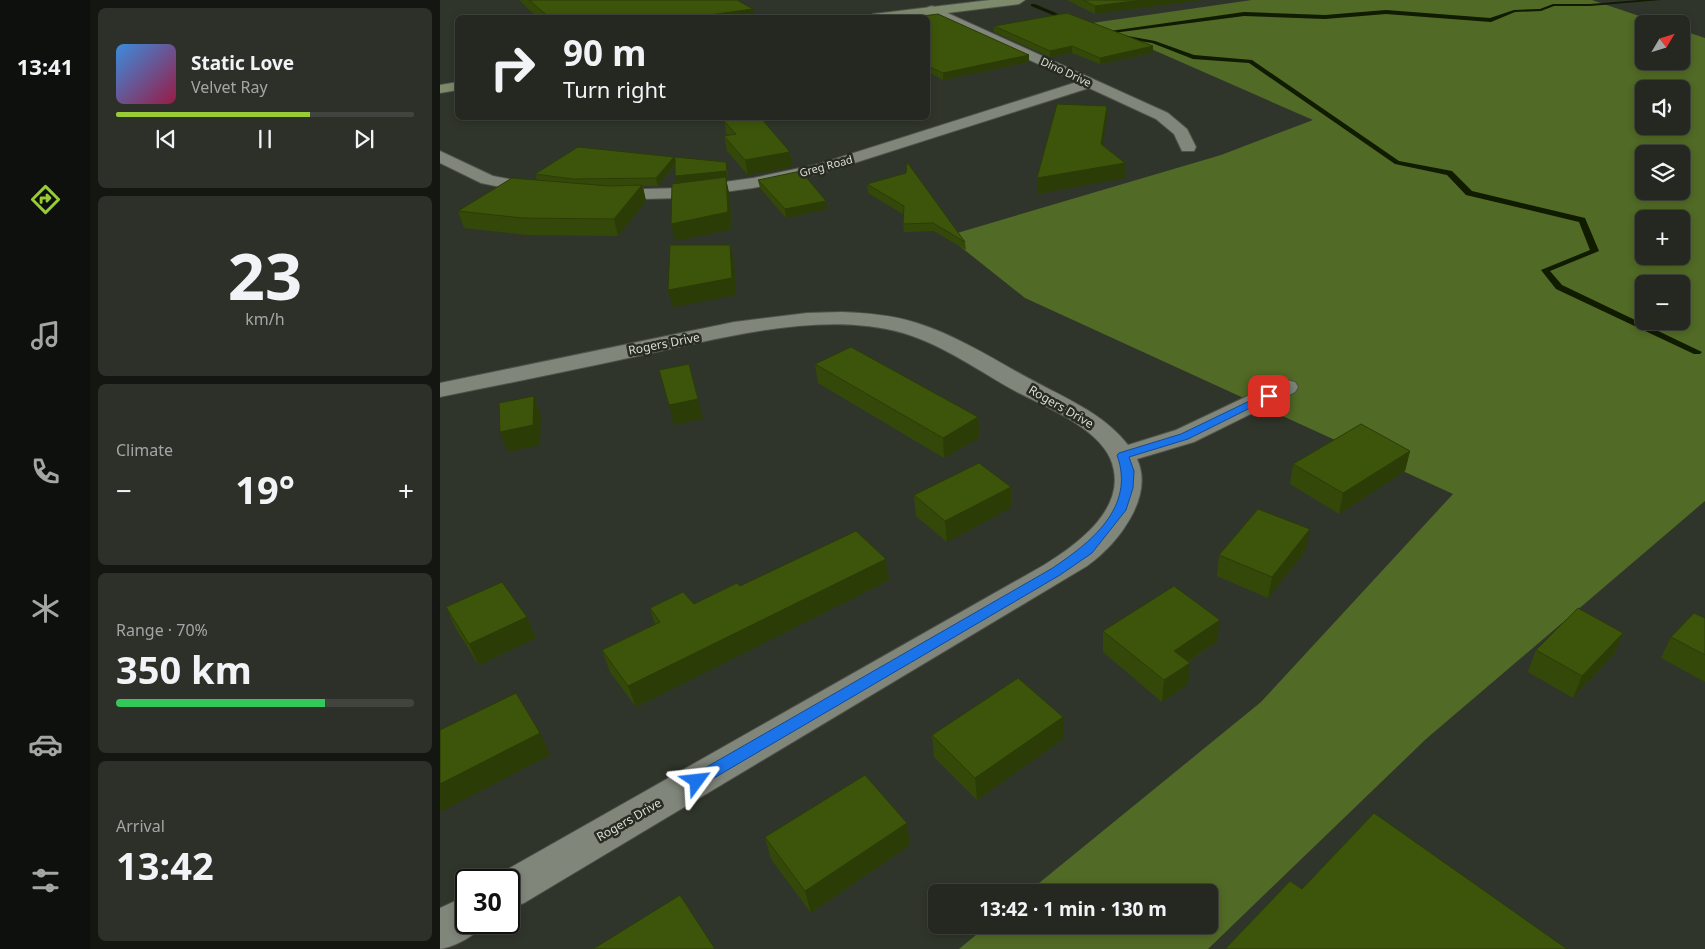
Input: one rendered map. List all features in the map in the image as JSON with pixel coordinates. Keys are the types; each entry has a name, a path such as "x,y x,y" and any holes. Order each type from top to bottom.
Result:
{"street":[{"path":"895,15 1019,0"},
{"name":"Dino Drive","path":"932,10 1168,121 1181,132 1188,147"},
{"name":"Greg Road","path":"593,196 681,193 753,183 814,170 1089,83"},
{"path":"440,89 455,86"},
{"path":"440,156 465,173 509,186 556,192"},
{"name":"Rogers Drive","path":"440,390 728,331 812,320 846,319 878,321 908,327 938,339 1066,409 1111,439 1122,455 1128,471 1128,488 1120,510 1088,550 1047,577 520,884"},
{"path":"1122,455 1185,436 1286,387"},
{"path":"440,930 455,921"}],"green space":[{"path":"1252,0 1592,0 1636,15 1635,70 1690,70 1690,33 1705,38 1705,501 1426,739 1208,949 959,949 977,934 1218,934 1218,884 1038,884 1261,702 1453,494 1025,298 947,236 1221,155 1313,120 1092,23"}],"building":[{"path":"529,0 737,0 753,9 709,15 546,15"},
{"path":"1083,0 1142,0 1095,6"},
{"path":"1067,13 1153,46 1100,58 1072,46 1050,51 994,26"},
{"path":"938,14 1029,55 943,73 930,67 930,15"},
{"path":"1057,104 1107,106 1101,144 1125,163 1037,178"},
{"path":"763,120 790,152 745,160 724,136 736,134 724,121"},
{"path":"578,147 674,157 656,178 573,179 535,174"},
{"path":"675,157 726,162 727,171 675,176"},
{"path":"907,162 965,242 933,223 903,224 904,206 867,184 906,173"},
{"path":"801,171 826,201 785,209 758,180"},
{"path":"726,177 728,212 671,224 672,184"},
{"path":"512,178 609,186 642,185 614,219 522,218 458,211"},
{"path":"670,245 730,245 732,278 668,290"},
{"path":"851,347 978,417 943,438 815,364"},
{"path":"689,364 698,399 669,405 659,370"},
{"path":"534,396 533,425 500,432 499,403"},
{"path":"1361,424 1410,451 1343,493 1293,464"},
{"path":"979,463 1011,487 945,521 914,495"},
{"path":"1258,509 1310,529 1272,577 1219,555"},
{"path":"856,531 886,559 628,686 602,650 660,622 650,608 683,592 694,604 737,583 740,586"},
{"path":"502,582 527,617 469,644 446,607"},
{"path":"1174,586 1220,620 1174,651 1190,663 1164,680 1103,631"},
{"path":"1578,608 1623,633 1582,676 1536,650"},
{"path":"1694,613 1705,618 1705,655 1671,637"},
{"path":"1018,678 1063,717 975,778 932,735"},
{"path":"516,693 540,733 440,784 440,730"},
{"path":"865,775 907,823 805,891 765,837"},
{"path":"1374,813 1567,949 1225,949 1290,881 1302,889"},
{"path":"680,895 715,949 593,949"}],"waterway":[{"path":"1113,31 1244,14 1325,17 1386,12 1491,20 1514,11 1541,10 1553,5 1590,5 1659,0"},
{"path":"1033,5 1069,20"},
{"path":"1117,36 1153,42 1193,57 1250,61 1397,163 1449,173 1469,193 1582,220 1595,251 1545,270 1559,287 1697,352"}],"route":[{"path":"697,781 1055,572 1088,550 1106,530 1120,510 1128,488 1128,471 1122,455 1185,436 1269,396"}]}
